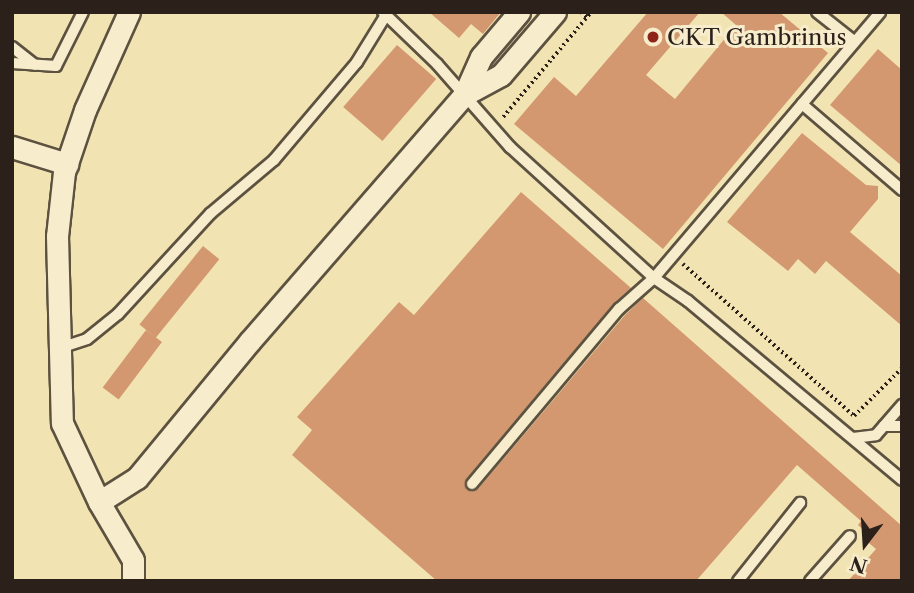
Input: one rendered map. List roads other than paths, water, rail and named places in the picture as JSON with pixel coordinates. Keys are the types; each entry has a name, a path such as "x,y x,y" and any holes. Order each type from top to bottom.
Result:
{"street":[{"path":"129,12 85,110 66,164 57,236 62,423 99,502 133,560 133,581"},
{"path":"99,502 136,478 250,341 464,95 481,57 519,12"},
{"path":"464,95 502,75 555,12"},
{"path":"12,147 66,164"}],"lane":[{"path":"12,64 56,66 83,12"},
{"path":"817,12 855,42"},
{"path":"472,484 619,309 654,278 880,12"},
{"path":"60,348 87,339 118,314 211,213 274,160 357,62 384,14 464,95 519,156 654,278 688,301 902,480"},
{"path":"12,47 35,65"},
{"path":"802,104 902,190"},
{"path":"853,438 876,435 902,405"},
{"path":"884,426 902,426"},
{"path":"738,581 800,503"},
{"path":"810,581 850,536"}],"place":[{"name":"CKT Gambrinus","path":"653,37"}]}
